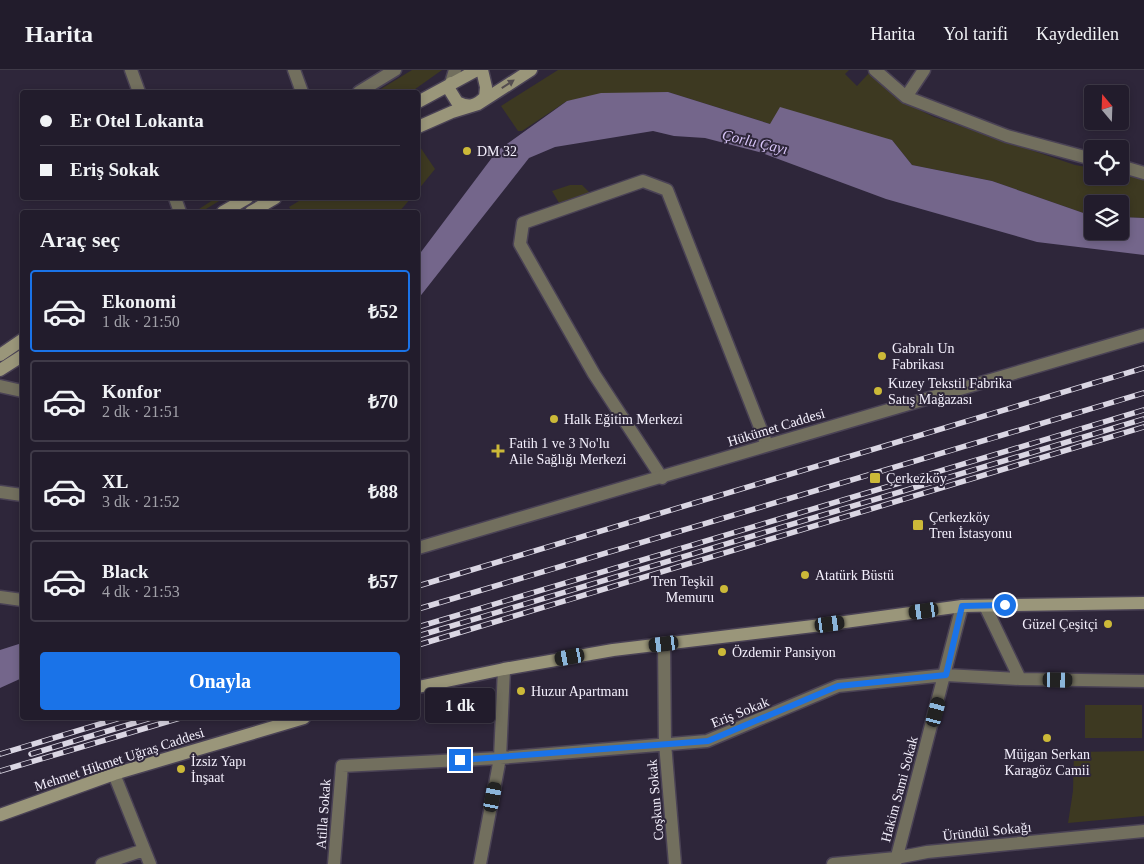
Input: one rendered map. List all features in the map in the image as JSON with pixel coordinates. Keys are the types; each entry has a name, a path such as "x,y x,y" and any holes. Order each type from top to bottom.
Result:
{"main road":[{"path":"420,101 477,70"},
{"path":"452,83 449,89 457,102 471,106 478,104 485,97 486,86 482,70"},
{"path":"420,126 452,112 478,104 531,70"},
{"path":"226,210 244,200"},
{"path":"255,210 272,200"},
{"path":"0,355 20,341"},
{"path":"0,370 20,357"},
{"path":"420,687 504,669 613,650 962,606 1144,603"},
{"name":"Mehmet Hikmet Uğraş Caddesi","path":"0,815 114,774 297,720"}],"street":[{"path":"131,70 138,90"},
{"path":"294,70 301,90"},
{"path":"361,90 395,70"},
{"path":"452,83 455,70"},
{"path":"875,70 906,97 1007,136 1084,157"},
{"path":"906,97 924,70"},
{"path":"1129,169 1144,173"},
{"path":"662,478 594,374 520,244 524,223 643,181 667,190 767,445"},
{"name":"Hükümet Caddesi","path":"420,547 662,478 767,445 1144,335"},
{"path":"0,386 20,391"},
{"path":"0,492 20,495"},
{"path":"0,597 20,600"},
{"name":"Hakim Sami Sokak","path":"896,861 946,675 962,606"},
{"path":"985,606 1020,680"},
{"name":"Coşkun Sokak","path":"664,644 665,743 674,864"},
{"path":"474,864 480,864 500,758 504,669"},
{"name":"Eriş Sokak","path":"342,766 500,758 665,743 708,741 838,686 946,675 1020,680 1144,681"},
{"name":"Atilla Sokak","path":"334,864 342,766"},
{"path":"114,774 150,864"},
{"name":"Üründül Sokağı","path":"833,864 896,861 928,852 1144,831"},
{"path":"102,864 144,850"}],"shaded area":[{"path":"412,70 442,70 414,90 379,90"},
{"path":"558,70 849,70 845,74 857,86 869,73 901,101 934,117 1084,167 1084,185 1129,185 1129,176 1144,179 1144,218 1129,217 1129,195 1084,195 1084,213 992,181 912,165 892,140 770,124 668,92 567,101 522,131 518,131 501,106"},
{"path":"420,147 435,169 420,188"},
{"path":"570,185 582,185 594,197 562,208 552,191"},
{"path":"213,200 221,200 204,210 199,209"},
{"path":"301,200 409,200 401,210 291,210 289,207"},
{"path":"1085,705 1142,705 1142,738 1085,738"},
{"path":"1144,751 1144,816 1068,823 1073,791 1074,752"}],"water":[{"name":"Çorlu Çayı","path":"668,92 770,124 780,107 892,140 912,165 992,181 1084,213 1084,240 1129,240 1129,217 1144,218 1144,255 1037,242 886,199 759,152 705,138 674,136 653,131 555,147 529,158 420,296 420,253 497,151 567,101 601,93"},
{"path":"20,644 20,679 0,688 0,650"}],"railway":[{"path":"420,585 1144,368"},
{"path":"420,608 1144,393"},
{"path":"420,626 1144,410"},
{"path":"420,635 1144,419"},
{"path":"420,644 1144,427"},
{"path":"0,754 113,720"},
{"path":"31,754 144,720"},
{"path":"0,771 173,720"}],"place":[{"name":"DM 32","path":"467,151"},
{"name":"Gabralı Un Fabrikası","path":"882,356"},
{"name":"Kuzey Tekstil Fabrika Satış Mağazası","path":"878,391"},
{"name":"Halk Eğitim Merkezi","path":"554,419"},
{"name":"Fatih 1 ve 3 No'lu Aile Sağlığı Merkezi","path":"498,451"},
{"name":"Çerkezköy","path":"875,478"},
{"name":"Çerkezköy Tren İstasyonu","path":"918,525"},
{"name":"Atatürk Büstü","path":"805,575"},
{"name":"Tren Teşkil Memuru","path":"724,589"},
{"name":"Güzel Çeşitçi","path":"1108,624"},
{"name":"Özdemir Pansiyon","path":"722,652"},
{"name":"Huzur Apartmanı","path":"521,691"},
{"name":"Müjgan Serkan Karagöz Camii","path":"1047,738"},
{"name":"İzsiz Yapı İnşaat","path":"181,769"}],"route":[{"path":"460,760 708,741 838,686 946,675 962,606 1005,605"}]}
